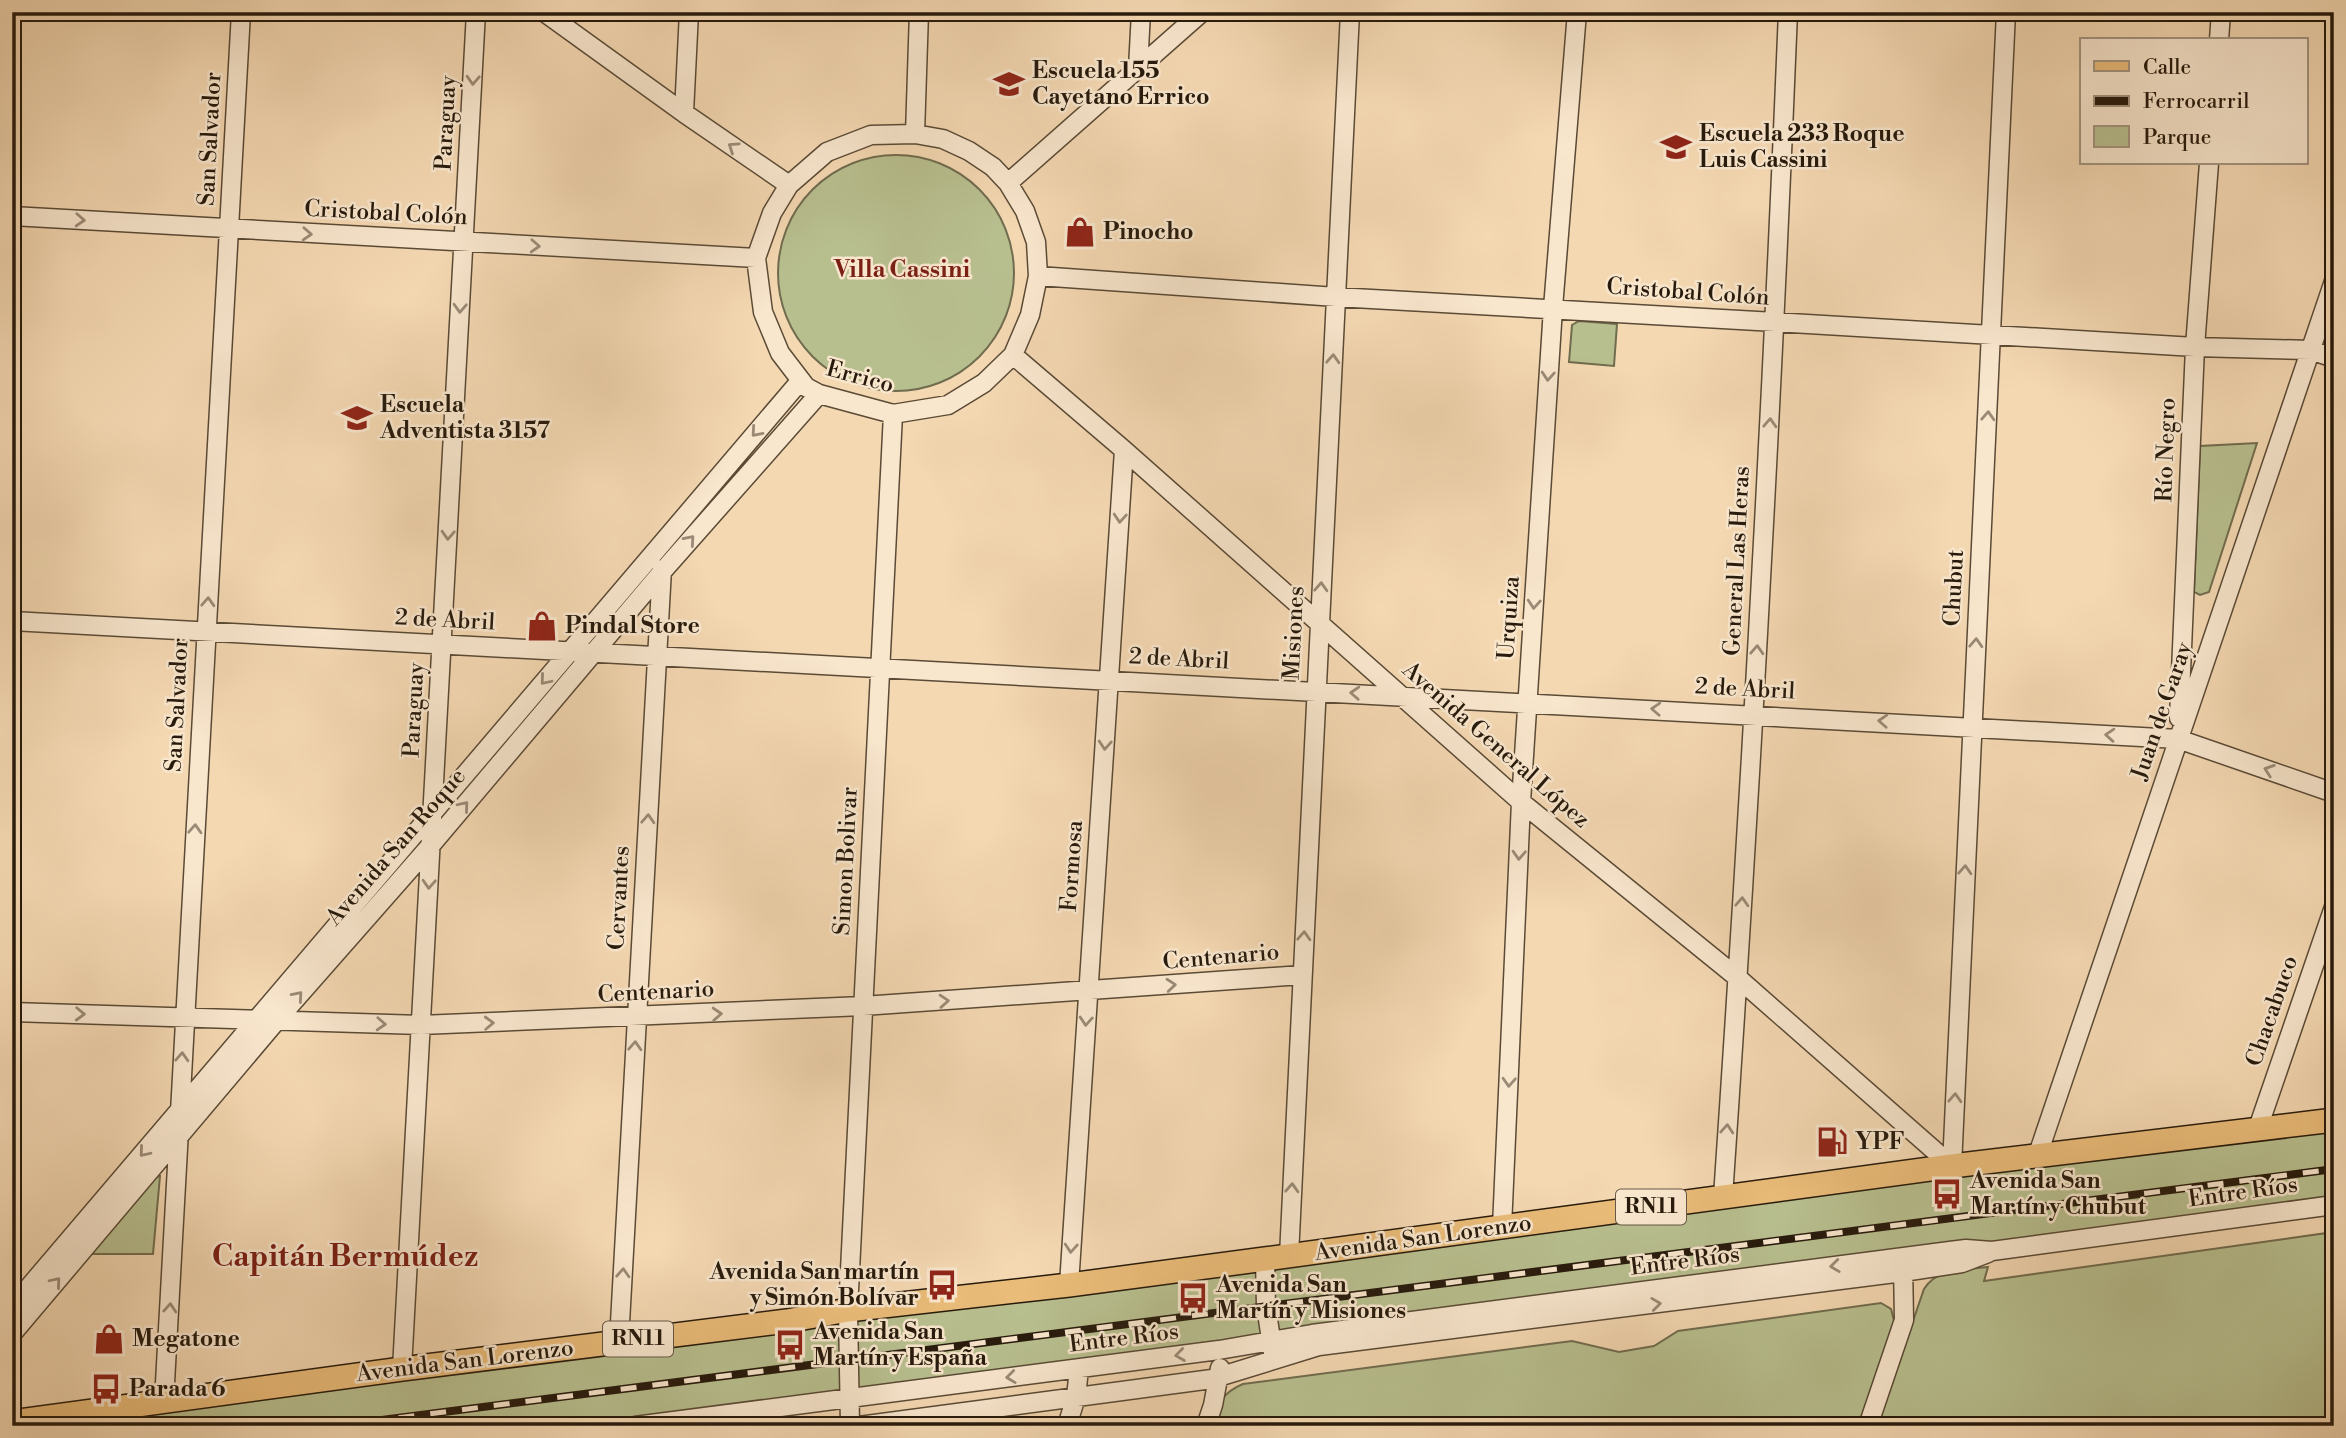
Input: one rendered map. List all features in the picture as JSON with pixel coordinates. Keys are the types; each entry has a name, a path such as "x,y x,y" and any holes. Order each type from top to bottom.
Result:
{"main road":[{"name":"Avenida San Lorenzo","path":"12,1422 402,1369 787,1321 848,1310 1289,1256 1952,1166 2334,1120"}],"street":[{"name":"San Salvador","path":"164,1401 241,12"},
{"name":"Paraguay","path":"402,1369 476,12"},
{"path":"544,12 789,185"},
{"path":"684,113 689,12"},
{"path":"915,134 919,12"},
{"path":"1138,68 1141,12"},
{"path":"1008,183 1202,12"},
{"name":"Misiones","path":"1289,1256 1350,12"},
{"name":"Urquiza","path":"1502,1227 1521,802 1553,308 1577,12"},
{"name":"General Las Heras","path":"1723,1197 1775,322 1788,12"},
{"name":"Chubut","path":"1952,1166 2006,12"},
{"path":"2219,38 2221,12"},
{"name":"Errico","path":"915,134 943,139 969,151 993,167 1008,183 1026,211 1036,242 1038,276 1030,315 1013,355 984,383 948,405 893,414 819,394 806,387 780,352 763,312 756,258 772,213 789,185 827,152 871,135 915,134"},
{"name":"Río Negro","path":"2178,739 2195,347 2209,164"},
{"name":"Cristobal Colón","path":"12,216 756,258"},
{"name":"Cristobal Colón","path":"1038,276 1336,297 2195,347 2310,350 2334,358"},
{"name":"Juan de Garay","path":"2037,1157 2334,281"},
{"name":"Avenida General López","path":"1013,355 1521,802 1738,978 1952,1166"},
{"name":"Avenida San Roque","path":"12,1307 801,380"},
{"name":"Avenida San Roque","path":"12,1334 278,1019 431,845 661,573 819,394"},
{"name":"Simon Bolivar","path":"850,1426 848,1310 893,414"},
{"name":"Formosa","path":"1069,1285 1124,450"},
{"name":"Cervantes","path":"619,1341 663,541"},
{"name":"2 de Abril","path":"12,621 2178,739 2334,793"},
{"name":"Chacabuco","path":"2257,1131 2334,907"},
{"name":"Centenario","path":"12,1012 421,1025 637,1018 863,1006 1302,975"},
{"name":"Entre Ríos","path":"635,1426 1079,1369 1272,1341 1903,1265 1962,1263 1992,1251 2334,1205"},
{"path":"1265,1259 1266,1306 1274,1360"},
{"path":"1868,1426 1904,1320 1903,1265"},
{"name":"Entre Ríos","path":"859,1426 1220,1376 1319,1346 1903,1265"},
{"path":"1206,1426 1220,1376 1219,1350"},
{"path":"1067,1426 1076,1397 1079,1369"}],"green space":[{"path":"896,155 941,164 971,182 987,198 1005,228 1014,273 1005,318 987,348 971,364 941,382 896,391 851,382 821,364 805,348 787,318 778,273 787,228 805,198 821,182 851,164"},
{"path":"1579,321 1617,324 1614,366 1569,362 1572,325"},
{"path":"2257,443 2209,592 2200,595 2194,592 2200,446"},
{"path":"2334,1120 2334,1205 635,1426 12,1426"},
{"path":"160,1176 153,1254 87,1254 150,1178"},
{"path":"2334,1232 2334,1426 1877,1426 1924,1289 1944,1273 1988,1267 1984,1281"},
{"path":"1881,1303 1891,1309 1895,1324 1860,1426 1210,1426 1221,1400 1243,1384 1572,1341 1619,1352 1654,1346 1678,1331"}],"railway":[{"path":"335,1426 2334,1169"}],"place":[{"name":"Escuela 155 Cayetano Errico","path":"1009,84"},
{"name":"Escuela 233 Roque Luis Cassini","path":"1676,147"},
{"name":"Pinocho","path":"1080,232"},
{"name":"Escuela Adventista 3157","path":"357,418"},
{"name":"Pindal Store","path":"542,626"},
{"name":"YPF","path":"1832,1142"},
{"name":"Avenida San Martín y Chubut","path":"1947,1194"},
{"name":"Avenida San martín y Simón Bolívar","path":"942,1285"},
{"name":"Avenida San Martín y Misiones","path":"1193,1298"},
{"name":"Megatone","path":"109,1339"},
{"name":"Avenida San Martín y España","path":"790,1345"},
{"name":"Parada 6","path":"106,1389"}],"district":[{"name":"Villa Cassini","path":"902,270"},
{"name":"Capitán Bermúdez","path":"345,1257"}]}
